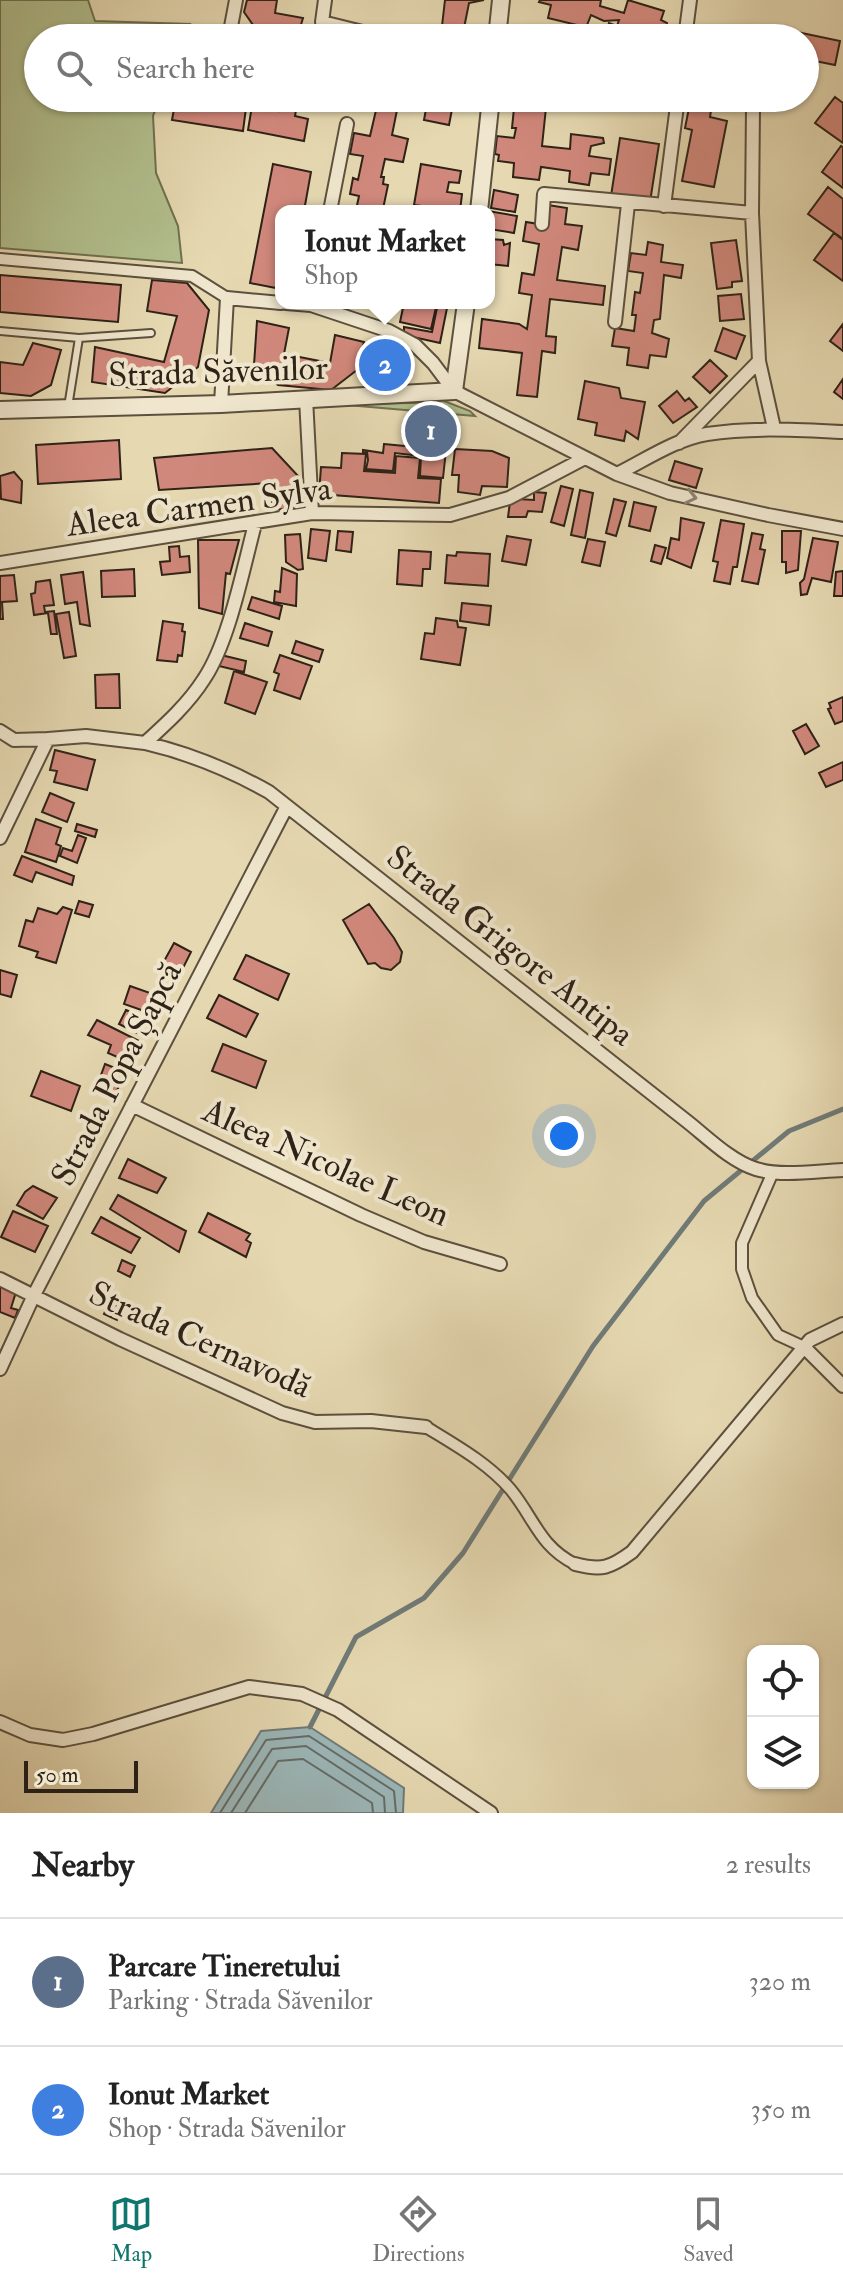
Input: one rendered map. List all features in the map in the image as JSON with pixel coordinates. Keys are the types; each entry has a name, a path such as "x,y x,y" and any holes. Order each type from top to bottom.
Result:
{"street":[{"path":"232,24 236,0"},
{"path":"325,0 322,22 330,24"},
{"path":"498,24 501,0"},
{"path":"687,24 690,0"},
{"path":"480,205 490,112"},
{"path":"664,206 676,112"},
{"path":"753,112 752,213 759,361 774,428"},
{"path":"331,205 347,124"},
{"path":"542,224 544,194 752,213"},
{"path":"615,322 628,204"},
{"path":"0,259 192,276 227,298 275,302"},
{"path":"221,404 227,298"},
{"path":"325,309 389,331 415,345 454,391"},
{"path":"454,391 465,309"},
{"path":"679,443 759,361"},
{"name":"Strada Săvenilor","path":"0,410 221,404 454,391 617,474 670,493 843,529"},
{"path":"306,398 312,513"},
{"path":"617,474 679,443 706,434 774,428 843,432"},
{"name":"Aleea Carmen Sylva","path":"0,563 312,513 450,515 509,498 585,458"},
{"path":"145,743 178,713 206,676 219,650 255,524"},
{"path":"0,731 14,740 48,739 0,838"},
{"name":"Strada Grigore Antipa","path":"48,739 86,736 145,743 239,775 287,806 739,1160 755,1169 773,1172 843,1170"},
{"name":"Strada Popa Șapcă","path":"0,1369 34,1295 287,806"},
{"name":"Aleea Nicolae Leon","path":"132,1105 361,1215 424,1242 500,1264"},
{"path":"773,1172 742,1243 742,1269 752,1298 778,1335 804,1347 843,1386"},
{"name":"Strada Cernavodă","path":"0,1279 120,1339 282,1413 315,1422 371,1421 426,1427 470,1454 510,1489 548,1546 575,1564 595,1569 615,1565 632,1552 804,1347 817,1336 843,1324"},
{"path":"0,1722 30,1735 63,1740 93,1734 249,1687 302,1694 338,1710 491,1813"}],"lane":[{"path":"0,331 79,338 151,333"},
{"path":"68,407 79,338"}],"green space":[{"path":"0,0 88,0 95,21 190,24 24,24 24,112 155,112 156,173 178,226 182,263 0,248"},
{"path":"439,399 475,416 335,404 414,403"}],"water":[{"path":"310,1727 404,1788 403,1813 211,1813 261,1731"}],"building":[{"path":"247,0 277,0 275,13 303,18 301,24 252,24 244,12"},
{"path":"445,0 484,0 469,3 465,24 442,24"},
{"path":"601,0 600,6 624,13 628,0 664,11 661,20 667,24 618,24 619,20 604,21 591,15 587,24 573,24 548,18 551,5 539,2"},
{"path":"819,37 840,41 835,65 819,62"},
{"path":"835,97 843,103 843,143 815,123"},
{"path":"173,112 245,112 243,131 172,120"},
{"path":"251,112 296,112 295,116 308,119 304,141 248,130"},
{"path":"376,112 397,112 392,135 408,139 403,162 385,159 381,177 384,177 383,184 388,185 384,205 357,205 359,196 350,194 353,178 358,180 363,156 350,154 354,133 370,136"},
{"path":"425,112 451,112 449,125 424,120"},
{"path":"514,112 546,112 542,146 570,149 571,134 603,138 604,143 591,146 589,156 611,159 609,175 591,173 589,185 569,182 570,171 541,167 539,180 513,177 514,163 498,161 499,155 495,154 497,136 514,138 516,128 512,128"},
{"path":"688,112 711,112 710,117 727,121 714,187 682,181 692,130 685,128"},
{"path":"620,138 659,144 650,202 611,196"},
{"path":"843,147 843,188 822,172"},
{"path":"273,164 311,172 305,205 275,205 275,288 250,283"},
{"path":"421,164 461,171 459,183 449,182 447,192 462,194 461,205 414,205"},
{"path":"828,187 843,199 843,239 808,214"},
{"path":"494,190 518,195 515,212 495,209 495,205 492,205"},
{"path":"548,205 567,208 565,224 582,226 578,250 562,247 557,280 605,286 603,305 550,299 546,336 556,337 555,353 542,351 537,397 517,395 522,353 479,348 482,319 519,324 527,329 532,295 519,293 522,273 534,275 539,244 523,241 526,222 545,225"},
{"path":"495,212 517,216 514,233 495,230"},
{"path":"834,233 843,240 843,281 814,260"},
{"path":"495,239 503,240 504,245 510,243 508,266 495,265"},
{"path":"736,240 742,281 732,282 732,287 717,289 711,243"},
{"path":"648,242 663,245 661,262 683,265 681,278 664,275 660,319 654,320 652,333 669,339 666,357 650,355 648,368 627,365 629,348 612,346 615,328 634,331 636,315 632,315 635,292 640,293 643,273 628,271 631,253 646,255"},
{"path":"0,275 121,285 118,322 0,312"},
{"path":"152,280 187,283 209,310 198,367 165,393 92,382 95,347 164,362 177,316 147,311"},
{"path":"741,294 744,319 720,321 718,296"},
{"path":"403,309 436,309 431,329 400,322"},
{"path":"437,309 447,309 440,343 404,335 404,327 432,332"},
{"path":"257,321 289,328 284,354 330,363 335,335 364,342 357,370 331,390 278,385 254,365"},
{"path":"843,324 843,351 830,341"},
{"path":"723,328 745,336 736,359 715,351"},
{"path":"33,343 61,350 51,385 31,396 0,393 0,362 23,365"},
{"path":"398,350 399,356 404,356 405,373 373,378 371,351"},
{"path":"710,360 727,376 710,393 693,377"},
{"path":"843,379 843,399 834,392"},
{"path":"585,381 619,388 621,398 645,402 638,439 626,431 624,441 595,435 597,423 578,419"},
{"path":"677,391 685,401 689,398 697,407 673,423 659,406"},
{"path":"119,440 121,479 38,484 36,445"},
{"path":"384,444 446,450 443,478 420,476 421,456 395,453 393,471 366,469 367,452 363,453 363,450 383,453"},
{"path":"272,448 299,477 302,507 273,510 270,483 159,490 154,458"},
{"path":"455,449 492,451 509,458 507,487 482,486 480,495 458,492 459,475 452,475"},
{"path":"342,453 366,454 364,471 395,473 396,456 420,458 418,478 441,479 439,503 319,494 321,467 341,468"},
{"path":"675,461 702,469 696,488 669,480"},
{"path":"14,472 22,481 21,503 1,499 0,476"},
{"path":"561,486 573,489 564,526 551,522"},
{"path":"580,490 593,493 585,538 571,535"},
{"path":"534,492 546,493 542,512 528,511 526,517 508,517 510,502 517,499 534,500"},
{"path":"614,499 626,502 616,536 606,533"},
{"path":"634,502 656,507 650,531 629,526"},
{"path":"681,518 704,523 691,568 667,558 671,538 679,540"},
{"path":"721,520 744,524 737,567 733,567 730,584 714,581 718,562 713,561"},
{"path":"311,529 330,531 326,561 308,558"},
{"path":"338,531 353,532 351,552 336,550"},
{"path":"782,531 801,531 798,570 786,573 786,562 782,562"},
{"path":"752,533 763,535 760,549 765,550 758,584 742,581"},
{"path":"300,534 303,569 298,570 286,562 285,535"},
{"path":"507,536 531,540 526,565 502,561"},
{"path":"813,538 838,542 831,582 812,578 807,594 801,595 800,583 804,579"},
{"path":"588,539 605,542 600,566 582,562"},
{"path":"198,540 239,540 230,574 226,573 222,614 199,608"},
{"path":"655,545 666,548 661,564 651,561"},
{"path":"179,546 180,557 189,556 190,572 162,575 160,562 170,561 169,547"},
{"path":"399,550 431,552 430,569 423,569 422,586 397,584"},
{"path":"457,552 490,554 488,586 445,583 447,555 456,556"},
{"path":"282,568 297,574 296,606 274,602 275,591 280,592"},
{"path":"134,569 135,596 102,597 101,571"},
{"path":"843,571 843,596 834,596 836,572"},
{"path":"83,572 90,626 80,624 77,602 65,604 61,575"},
{"path":"14,575 17,601 2,602 3,619 0,619 0,576"},
{"path":"50,580 54,605 44,606 45,612 54,611 57,634 51,634 48,613 34,615 31,594 35,593 36,582"},
{"path":"252,597 282,606 279,619 248,609"},
{"path":"462,603 491,606 489,625 460,621"},
{"path":"69,612 76,656 64,658 56,614"},
{"path":"436,618 457,621 458,627 466,628 460,665 421,659 425,633 434,634"},
{"path":"163,621 183,624 182,656 178,655 177,662 157,660"},
{"path":"245,623 272,632 268,646 240,638"},
{"path":"296,641 323,650 319,662 292,653"},
{"path":"221,655 246,661 244,672 219,666"},
{"path":"280,655 312,666 300,699 274,690 279,674 274,672"},
{"path":"234,671 267,682 255,714 225,703"},
{"path":"119,674 120,708 96,708 95,675"},
{"path":"843,697 843,721 835,724 828,709 831,708 829,703"},
{"path":"806,724 819,746 805,754 793,731"},
{"path":"55,750 95,760 87,790 54,782 57,771 50,770"},
{"path":"843,762 843,780 826,787 819,773"},
{"path":"50,793 74,803 67,822 42,812"},
{"path":"36,819 61,828 56,844 61,846 56,862 25,852"},
{"path":"77,824 97,830 95,837 75,831"},
{"path":"78,835 86,838 77,863 60,856 63,848 72,851"},
{"path":"22,856 74,876 72,885 36,872 32,882 14,875"},
{"path":"79,901 93,905 89,917 75,913"},
{"path":"369,904 402,952 400,962 391,970 375,963 368,964 343,920"},
{"path":"63,907 72,910 56,963 36,957 38,952 19,946 26,920 33,922 38,908 57,914"},
{"path":"174,943 191,952 181,972 163,963"},
{"path":"246,955 289,974 278,1000 234,979"},
{"path":"0,970 17,975 11,997 0,994"},
{"path":"130,986 153,994 147,1012 124,1004"},
{"path":"219,995 258,1014 246,1037 207,1018"},
{"path":"126,1010 146,1019 139,1034 119,1024"},
{"path":"97,1020 141,1042 131,1063 108,1053 111,1045 88,1035"},
{"path":"223,1044 266,1061 256,1088 212,1071"},
{"path":"105,1064 125,1072 116,1093 97,1086"},
{"path":"41,1071 80,1086 71,1111 31,1096"},
{"path":"128,1159 166,1178 157,1193 119,1178"},
{"path":"33,1186 57,1198 43,1219 17,1205"},
{"path":"118,1195 186,1231 179,1252 110,1209"},
{"path":"13,1211 48,1226 35,1252 1,1237"},
{"path":"208,1213 250,1234 246,1240 251,1243 246,1257 199,1232"},
{"path":"101,1217 140,1238 131,1253 92,1233"},
{"path":"122,1260 135,1266 130,1277 118,1271"},
{"path":"0,1286 16,1292 11,1308 18,1310 15,1318 0,1312"},
{"path":"109,1302 123,1307 117,1320 104,1314"}],"waterway":[{"path":"310,1727 356,1637 424,1598 463,1553 593,1346 704,1201 789,1131 843,1109"}],"place":[{"name":"Ionut Market","path":"385,365"},
{"name":"Parcare Tineretului","path":"431,431"}]}
